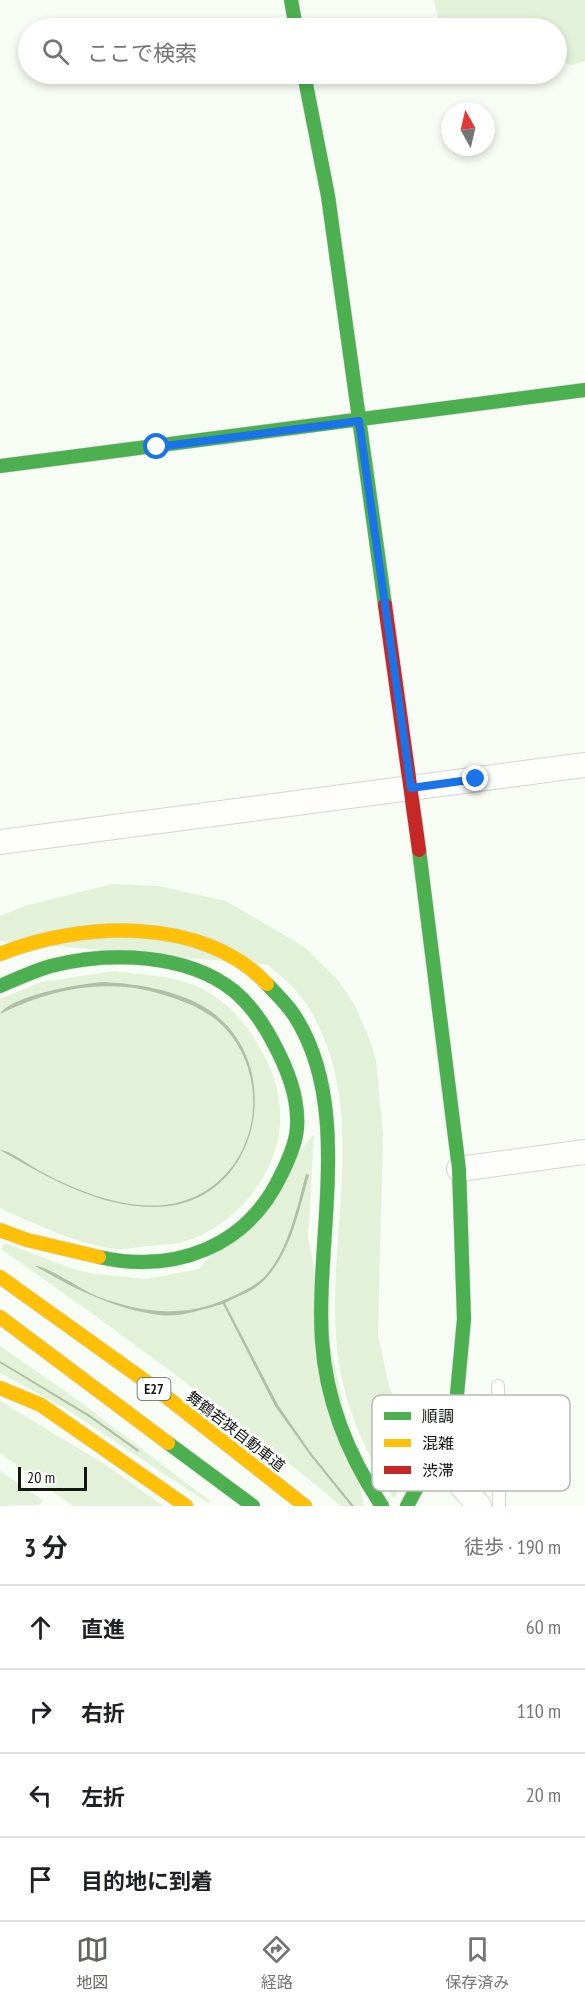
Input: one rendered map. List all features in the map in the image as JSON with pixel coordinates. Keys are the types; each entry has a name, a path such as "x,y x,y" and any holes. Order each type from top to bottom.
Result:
{"main road":[{"path":"291,0 294,18"},
{"path":"306,84 328,196 411,788 459,1169 463,1330 457,1395"},
{"path":"0,466 585,390"},
{"path":"0,954 70,933 129,930 163,933 200,942 225,953 275,990 293,1010 316,1058 323,1081 327,1122 322,1343 335,1414 372,1488"},
{"path":"0,986 51,966 101,959 152,961 200,972 228,987 262,1022 289,1071 296,1099 297,1130 283,1173 261,1209 229,1240 188,1257 133,1263 99,1259 0,1230"},
{"name":"舞鶴若狭自動車道","path":"0,1277 54,1314 241,1453 304,1506"},
{"name":"E27","path":"0,1317 253,1506"},
{"path":"0,1388 41,1405 186,1506"},
{"path":"373,1491 382,1506"},
{"path":"407,1506 415,1491"}],"street":[{"path":"0,842 585,765"},
{"path":"459,1169 585,1152"},
{"path":"466,1491 479,1506"}],"lane":[{"path":"498,1386 498,1395"},
{"path":"499,1491 499,1506"}],"shaded area":[{"path":"434,0 585,0 585,61 572,65 567,64 567,18 438,18"},
{"path":"112,884 159,886 226,901 303,946 339,981 355,1006 376,1061 383,1133 378,1335 393,1395 372,1395 372,1459 358,1431 346,1396 338,1357 335,1313 342,1135 338,1091 328,1049 309,1008 290,985 268,965 0,941 0,916 25,906"},
{"path":"115,971 182,981 210,993 235,1014 249,1031 265,1058 276,1086 280,1106 278,1137 273,1158 263,1177 250,1196 218,1226 179,1243 123,1249 102,1247 56,1233 0,1208 0,999 41,982"},
{"path":"105,982 131,984 170,992 206,1008 232,1032 248,1061 255,1094 252,1127 240,1158 219,1183 191,1201 155,1207 113,1202 74,1189 0,1150 85,1192 117,1201 148,1206 164,1205 192,1198 216,1184 234,1164 246,1141 253,1115 252,1087 245,1060 231,1035 208,1014 187,1003 156,993 111,986 66,990 22,1004 0,1014 18,1001 49,991"},
{"path":"314,1134 308,1238 364,1506 341,1506 174,1374 1,1249 5,1243 73,1269 95,1274 147,1279 199,1269"},
{"path":"306,1174 309,1175 296,1221 276,1265 267,1278 255,1288 225,1303 278,1405 311,1453 354,1506 351,1506 310,1455 275,1406 223,1304 191,1313 167,1316 142,1312 110,1303 35,1266 99,1297 133,1307 181,1311 214,1304 254,1285 274,1265 291,1227"},
{"path":"0,1346 79,1401 210,1501 208,1503 68,1410 0,1373"},
{"path":"0,1361 90,1415 139,1450 138,1452 89,1417"},
{"path":"0,1401 109,1467 163,1506 73,1506 0,1453"},
{"path":"0,1471 43,1500 39,1505 0,1506"},
{"path":"390,1491 398,1491 394,1499"}],"traffic: fast":[{"path":"291,0 294,18"},
{"path":"306,84 328,196 385,605"},
{"path":"0,466 585,390"},
{"path":"419,850 459,1169 464,1319 457,1395"},
{"path":"0,986 51,966 97,958 146,959 170,962 194,969 215,978 246,1002 265,1028 287,1072 296,1105 295,1140 289,1158 267,1200 249,1221 229,1237 181,1258 127,1261 99,1257"},
{"path":"267,984 294,1015 312,1051 323,1090 328,1174 321,1301 324,1363 341,1428 372,1490"},
{"path":"168,1443 253,1506"},
{"path":"373,1491 382,1506"},
{"path":"407,1506 415,1491"}],"traffic: slow":[{"path":"0,954 66,935 102,931 139,931 175,936 209,946 240,962 267,984"},
{"path":"0,1230 27,1240 99,1257"},
{"path":"0,1277 155,1388 305,1506"},
{"path":"0,1317 168,1443"},
{"path":"0,1388 41,1405 186,1506"}],"traffic: jam":[{"path":"385,605 419,850"}],"route":[{"path":"157,447 359,421 411,788 476,779"}]}
